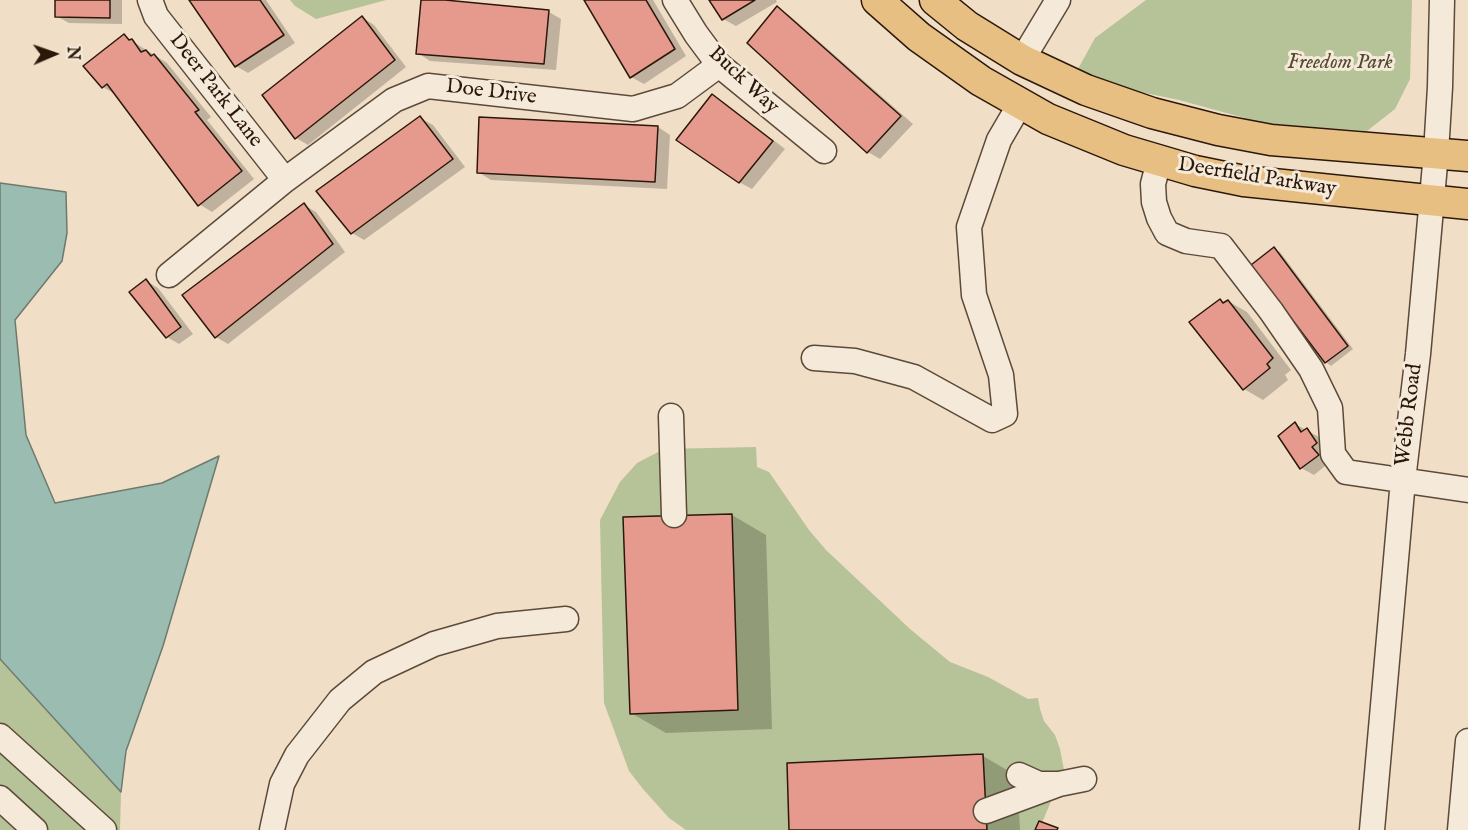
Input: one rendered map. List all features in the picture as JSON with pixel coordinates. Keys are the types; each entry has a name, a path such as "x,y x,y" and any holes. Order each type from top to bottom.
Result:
{"main road":[{"name":"Deerfield Parkway","path":"877,0 919,37 950,60 1020,104 1082,134 1159,161 1220,177 1277,186 1468,204"},
{"name":"Deerfield Parkway","path":"935,0 967,26 1022,60 1055,77 1117,102 1218,130 1270,140 1468,156"}],"street":[{"name":"Deer Park Lane","path":"150,0 156,16 285,180"},
{"name":"Buck Way","path":"675,0 696,34 719,64 824,151"},
{"path":"1022,60 1058,0"},
{"name":"Webb Road","path":"1372,830 1403,480 1432,201 1440,87 1442,0"},
{"name":"Doe Drive","path":"169,275 285,180 394,100 428,86 633,109 677,96 719,64"},
{"path":"814,358 855,361 914,377 992,420 1005,414 1002,375 974,295 969,227 999,140 1020,104"},
{"path":"1159,161 1153,184 1154,202 1167,233 1186,241 1221,246 1311,369 1330,408 1333,454 1346,472 1468,490"},
{"path":"671,416 674,515"},
{"path":"272,830 282,784 297,754 340,700 376,671 434,644 497,626 566,619"},
{"path":"0,736 104,830"},
{"path":"1460,830 1468,741"},
{"path":"1019,775 1039,784 1059,784"},
{"path":"986,811 1059,784 1084,779"},
{"path":"0,798 35,830"}],"green space":[{"path":"290,0 386,0 316,19 295,6"},
{"name":"Freedom Park","path":"1146,0 1412,0 1410,79 1395,109 1367,131 1263,123 1179,100 1112,86 1078,69 1095,38"},
{"path":"756,447 757,467 769,472 809,530 826,550 910,629 950,662 988,677 1028,699 1038,698 1044,721 1055,735 1064,770 1039,830 686,830 669,818 629,771 604,703 600,520 620,482 637,463 664,449"},
{"path":"0,659 121,792 120,830 0,830"}],"water":[{"path":"0,183 66,192 67,233 62,261 15,320 26,435 55,503 162,483 219,456 163,646 126,751 121,792 0,659"}],"building":[{"path":"55,0 110,0 110,18 55,17"},
{"path":"189,0 260,0 284,35 235,67"},
{"path":"421,0 445,0 549,10 544,64 416,54"},
{"path":"584,0 646,0 675,49 630,78"},
{"path":"709,0 755,0 722,20"},
{"path":"777,6 901,116 867,153 747,43"},
{"path":"362,16 395,60 295,139 262,95"},
{"path":"124,34 129,40 132,39 141,52 146,50 151,56 154,54 199,110 195,112 242,171 198,206 107,84 102,88 83,66"},
{"path":"712,94 773,141 739,183 676,140"},
{"path":"420,116 453,159 351,234 316,191"},
{"path":"479,117 658,126 655,182 477,173"},
{"path":"304,203 333,244 215,338 182,295"},
{"path":"1274,247 1348,346 1325,363 1251,265"},
{"path":"146,279 181,327 166,338 129,292"},
{"path":"1220,299 1223,303 1228,300 1273,358 1267,364 1270,368 1243,390 1189,322"},
{"path":"1295,422 1301,432 1307,428 1317,443 1312,447 1319,455 1300,469 1278,436"},
{"path":"732,514 738,710 630,714 623,517"},
{"path":"983,754 987,830 789,830 787,763"},
{"path":"1039,821 1058,828 1057,830 1035,830"}]}
